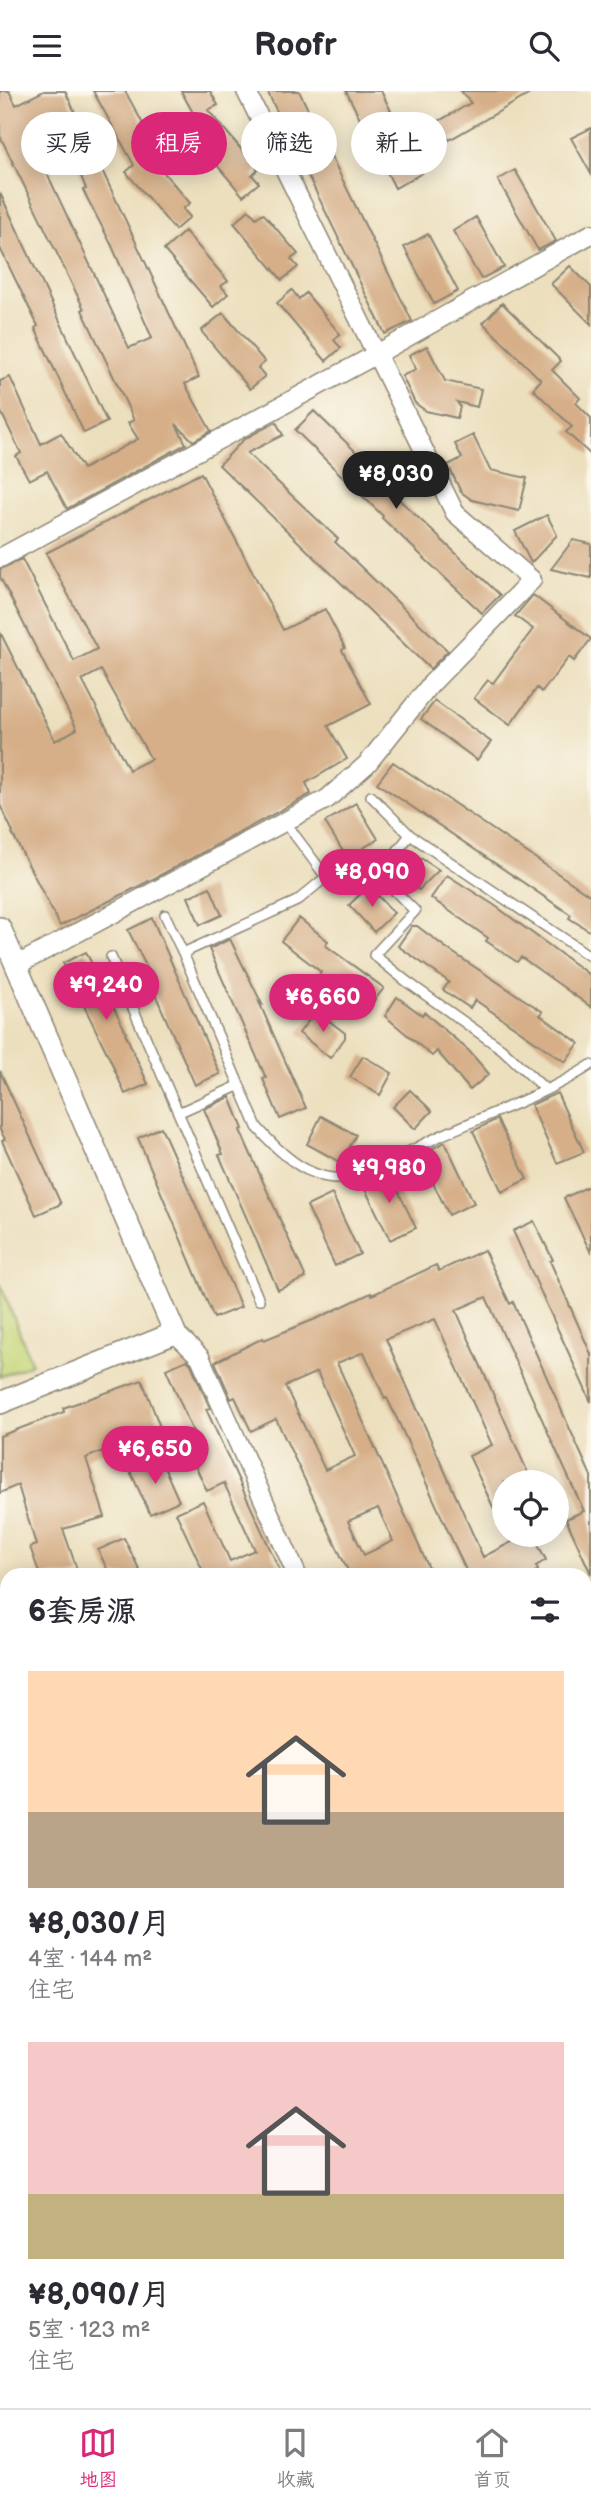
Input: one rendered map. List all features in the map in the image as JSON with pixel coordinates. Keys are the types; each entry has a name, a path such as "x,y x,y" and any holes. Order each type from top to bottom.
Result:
{"street":[{"path":"17,965 327,799 367,764 431,684 533,580 455,513 246,91"},
{"path":"0,558 591,235"},
{"path":"0,928 175,1333 200,1357 294,1568"},
{"path":"0,1403 175,1333"}],"lane":[{"path":"371,796 410,835 591,957"},
{"path":"285,822 326,877"},
{"path":"183,953 297,901 326,877 384,867 410,835"},
{"path":"384,867 394,890 415,911 374,955 502,1049 546,1090"},
{"path":"165,915 257,1127 296,1164 320,1175 341,1178 361,1174 546,1090 591,1065"},
{"path":"111,957 259,1300"},
{"path":"180,1112 238,1086"}],"green space":[{"path":"0,1283 32,1364 0,1377"}],"building":[{"path":"0,91 9,91 16,105 44,91 65,91 75,112 21,112 21,175 48,175 129,348 152,338 112,246 83,190 86,189 81,175 104,175 199,377 185,384 211,431 193,441 176,424 186,444 67,509 47,471 29,480 16,456 21,453 0,410 0,381 10,377 41,444 61,433 83,469 138,439 128,423 134,420 82,310 84,309 0,136"},
{"path":"93,91 125,91 137,112 131,112 131,160 117,134 117,112 105,112"},
{"path":"181,91 210,91 218,105 208,110 210,112 193,112"},
{"path":"267,91 299,91 309,112 277,112"},
{"path":"346,91 381,91 392,112 357,112"},
{"path":"461,91 535,91 449,140 447,116 471,103"},
{"path":"591,128 591,174 571,138"},
{"path":"227,132 241,149 241,175 252,175 259,183 243,196 225,175"},
{"path":"131,168 131,175 166,175 190,203 183,209 190,217 175,230 126,172"},
{"path":"337,168 412,321 385,334 308,175 337,175"},
{"path":"515,170 556,241 538,250 498,180"},
{"path":"388,175 418,175 395,188"},
{"path":"0,193 107,422 84,433 35,328 38,326 0,248"},
{"path":"249,210 256,218 263,213 298,254 291,259 298,267 282,280 234,223"},
{"path":"476,217 504,267 481,279 453,231"},
{"path":"185,231 228,281 221,286 228,294 213,307 164,250"},
{"path":"428,234 458,291 434,304 404,247"},
{"path":"570,266 591,287 591,324 551,284"},
{"path":"292,290 299,299 306,293 340,334 334,340 341,348 326,361 277,303"},
{"path":"502,303 561,361 552,370 580,398 576,403 591,418 591,455 566,432 572,427 533,389 541,380 483,323"},
{"path":"223,313 265,362 258,368 265,376 250,389 201,331"},
{"path":"427,346 445,381 481,389 477,407 457,402 460,407 457,418 426,411 415,403 402,376 416,369 409,355"},
{"path":"314,411 392,487 389,490 500,595 482,613 295,430"},
{"path":"276,422 283,435 247,453 338,539 335,542 448,651 430,669 219,465 244,439"},
{"path":"473,435 490,470 527,478 519,511 472,500 461,492 448,465 462,458 455,444"},
{"path":"201,473 283,630 325,609 345,648 342,650 371,704 328,726 347,759 306,783 311,794 60,926 0,805 0,632 55,741 77,729 0,577 0,569 22,559 74,661 97,649 46,553","holes":["101,670 151,759 129,770 82,680"]},
{"path":"547,515 557,535 531,563 515,531"},
{"path":"573,540 591,544 591,578 551,569"},
{"path":"533,595 591,639 574,661 569,657 542,692 537,688 510,725 474,698 488,680 493,683 533,629 515,616"},
{"path":"435,701 491,742 477,760 421,719"},
{"path":"393,762 591,896 591,932 569,918 571,915 377,783"},
{"path":"356,803 378,839 347,858 325,822"},
{"path":"421,858 439,870 419,890 405,881"},
{"path":"447,875 494,905 591,976 591,1007 521,957 517,962 486,941 488,938 431,898"},
{"path":"369,886 394,913 374,932 349,905"},
{"path":"210,887 222,915 200,925 188,897"},
{"path":"152,918 220,1074 195,1085 145,971 148,970 128,930"},
{"path":"299,918 328,941 325,945 384,988 366,1011 318,977 321,972 281,941"},
{"path":"412,926 417,926 543,1012 540,1015 579,1043 565,1062 475,1000 470,1008 443,990 449,982 398,946"},
{"path":"230,939 262,1004 259,1002 306,1108 280,1119 263,1079 266,1078 209,949"},
{"path":"86,952 126,1032 148,1084 125,1094 63,963"},
{"path":"397,997 422,1015 424,1012 469,1051 489,1074 470,1090 437,1051 432,1056 385,1016"},
{"path":"316,1011 345,1033 345,1038 330,1058 299,1033"},
{"path":"363,1056 392,1073 380,1095 350,1077"},
{"path":"0,1071 61,1204 36,1215 2,1141 5,1139 0,1130"},
{"path":"410,1090 432,1111 415,1129 393,1107"},
{"path":"557,1093 584,1152 557,1163 531,1105"},
{"path":"230,1097 243,1129 240,1130 306,1278 278,1290 219,1155 223,1154 204,1109"},
{"path":"321,1116 356,1135 349,1148 354,1152 347,1166 307,1144"},
{"path":"497,1119 527,1179 502,1192 473,1131"},
{"path":"161,1127 241,1307 214,1318 138,1138"},
{"path":"445,1142 474,1203 449,1215 419,1155"},
{"path":"388,1170 416,1228 390,1240 362,1183"},
{"path":"591,1185 591,1253 564,1198"},
{"path":"332,1194 360,1254 335,1266 307,1206"},
{"path":"534,1221 553,1260 550,1261 591,1354 591,1402 513,1231"},
{"path":"484,1250 510,1304 513,1302 591,1476 591,1568 588,1568 569,1526 569,1518 584,1511 569,1478 569,1470 565,1470 486,1297 456,1310 527,1470 492,1470 492,1505 469,1456 492,1445 435,1319 386,1339 483,1557 502,1547 539,1547 546,1560 536,1566 537,1568 465,1568 364,1352 337,1363 429,1568 347,1568 276,1419 251,1431 235,1397 231,1399 215,1362 263,1338 264,1340 318,1318 371,1293 372,1295 436,1265 439,1271","holes":["317,1372 355,1456 325,1470 285,1386","378,1508 393,1541 364,1555 348,1521"]},
{"path":"187,1360 191,1364 210,1408 206,1409 279,1568 202,1568 176,1513 203,1501 230,1561 255,1550 224,1483 207,1491 185,1444 196,1439 166,1369"},
{"path":"142,1380 160,1427 109,1446 110,1448 86,1458 105,1517 63,1529 77,1568 38,1568 30,1547 36,1545 18,1485 0,1493 0,1436 64,1412 63,1408"},
{"path":"160,1458 179,1501 150,1514 130,1471"},
{"path":"124,1538 139,1568 107,1568 98,1550"}]}
